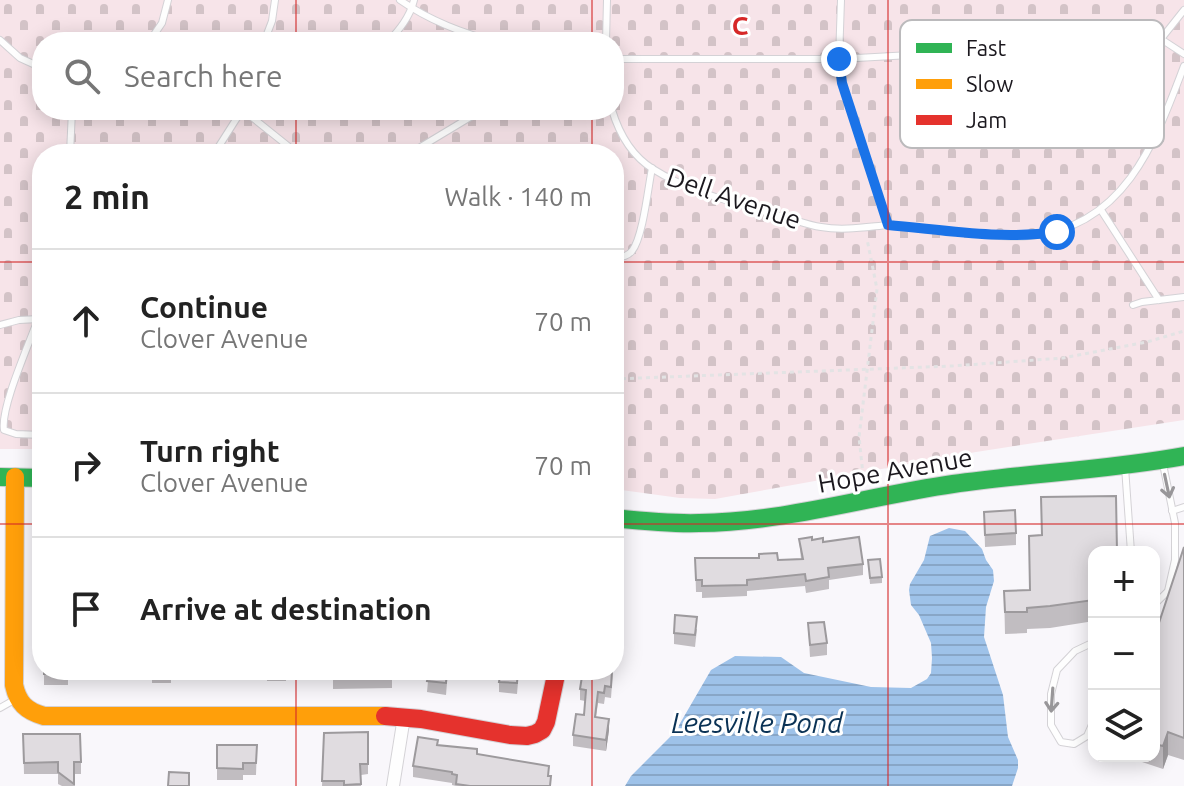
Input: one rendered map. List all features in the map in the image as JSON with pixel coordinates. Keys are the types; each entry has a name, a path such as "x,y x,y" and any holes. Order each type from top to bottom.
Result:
{"street":[{"name":"Hope Avenue","path":"624,520 688,525 724,523 785,516 951,484 1125,467 1184,456"},
{"path":"32,478 8,477 14,685 22,706 32,713 44,716 404,717 518,736 542,730 555,680"},
{"path":"393,786 404,717"}],"lane":[{"path":"158,32 168,0"},
{"path":"268,32 275,0"},
{"path":"400,0 432,20 461,32"},
{"path":"397,32 414,0"},
{"path":"606,32 607,0"},
{"path":"841,0 839,59 842,83 888,225"},
{"path":"1164,35 1184,10"},
{"path":"0,40 20,58 32,63"},
{"path":"1164,41 1184,54"},
{"path":"624,59 839,59 900,56"},
{"name":"Dell Avenue","path":"1164,120 1184,66"},
{"path":"70,144 72,120"},
{"path":"220,144 236,120"},
{"path":"255,120 285,144"},
{"path":"426,144 465,120"},
{"name":"Dell Avenue","path":"615,120 630,148 652,168 686,185 821,227 849,229 888,225 1027,237 1057,232 1088,219 1111,203 1149,148"},
{"path":"624,257 633,250 640,231 652,168"},
{"path":"1101,210 1159,300"},
{"path":"1133,305 1184,297"},
{"path":"0,325 32,319"},
{"path":"32,337 2,421 4,430 32,435"},
{"path":"1160,599 1168,591 1175,560 1175,523 1162,461"},
{"path":"1125,467 1131,546"},
{"path":"1172,511 1184,507"},
{"path":"1175,523 1184,524"},
{"path":"1175,545 1184,547"},
{"path":"1088,645 1075,651 1057,670 1051,694 1051,725 1061,742 1074,744 1088,734"},
{"path":"0,708 17,698"}],"path":[{"path":"864,227 877,289 859,437 866,501"},
{"path":"624,379 952,366 1063,358 1147,342 1184,331"}],"green space":[{"path":"0,0 1184,0 1184,420 976,452 715,499 624,490 624,144 32,144 32,449 0,449"}],"water":[{"name":"Leesville Pond","path":"949,528 965,531 982,549 993,570 994,581 986,607 984,637 1003,695 1008,737 1018,760 1012,786 625,786 675,732 711,670 735,656 781,657 804,673 871,687 911,688 927,679 931,673 931,643 919,615 911,605 909,590 924,560 930,536"}],"building":[{"path":"1116,496 1117,546 1088,546 1088,601 1027,608 1027,612 1005,612 1004,591 1030,590 1029,536 1042,535 1041,497"},
{"path":"1015,510 1016,533 985,535 984,512"},
{"path":"812,537 812,540 823,538 823,542 859,537 863,564 828,568 829,577 806,581 805,574 747,580 747,585 702,586 702,580 696,580 695,558 759,558 759,554 777,553 778,560 803,559 799,539"},
{"path":"1184,547 1184,738 1168,732 1163,746 1160,745 1160,620"},
{"path":"880,559 882,577 870,578 868,560"},
{"path":"675,615 697,617 695,635 674,633"},
{"path":"824,622 827,643 810,645 808,623"},
{"path":"499,680 517,680 517,683"},
{"path":"581,680 611,680 611,687 605,686 604,693 598,692 595,717 609,719 606,740 573,735 576,714 584,715 586,690 580,689"},
{"path":"368,732 368,764 360,764 361,784 322,781 324,733"},
{"path":"23,734 80,734 81,762 74,762 74,784 58,772 58,762 24,763"},
{"path":"418,737 438,740 437,745 477,749 477,754 549,766 550,786 456,784 457,775 452,772 413,766"},
{"path":"217,745 257,745 256,763 243,763 243,769 217,768"},
{"path":"169,772 189,773 189,786 168,786"}],"traffic: fast":[{"path":"624,519 731,522 953,484 1184,456"},
{"path":"0,477 32,478"}],"traffic: slow":[{"path":"15,477 14,685 18,697 32,712 44,716 385,716"}],"traffic: jam":[{"path":"385,716 527,736 542,730 546,722 555,680"}],"route":[{"path":"839,59 842,83 888,225 993,236 1027,237 1057,232"}]}
